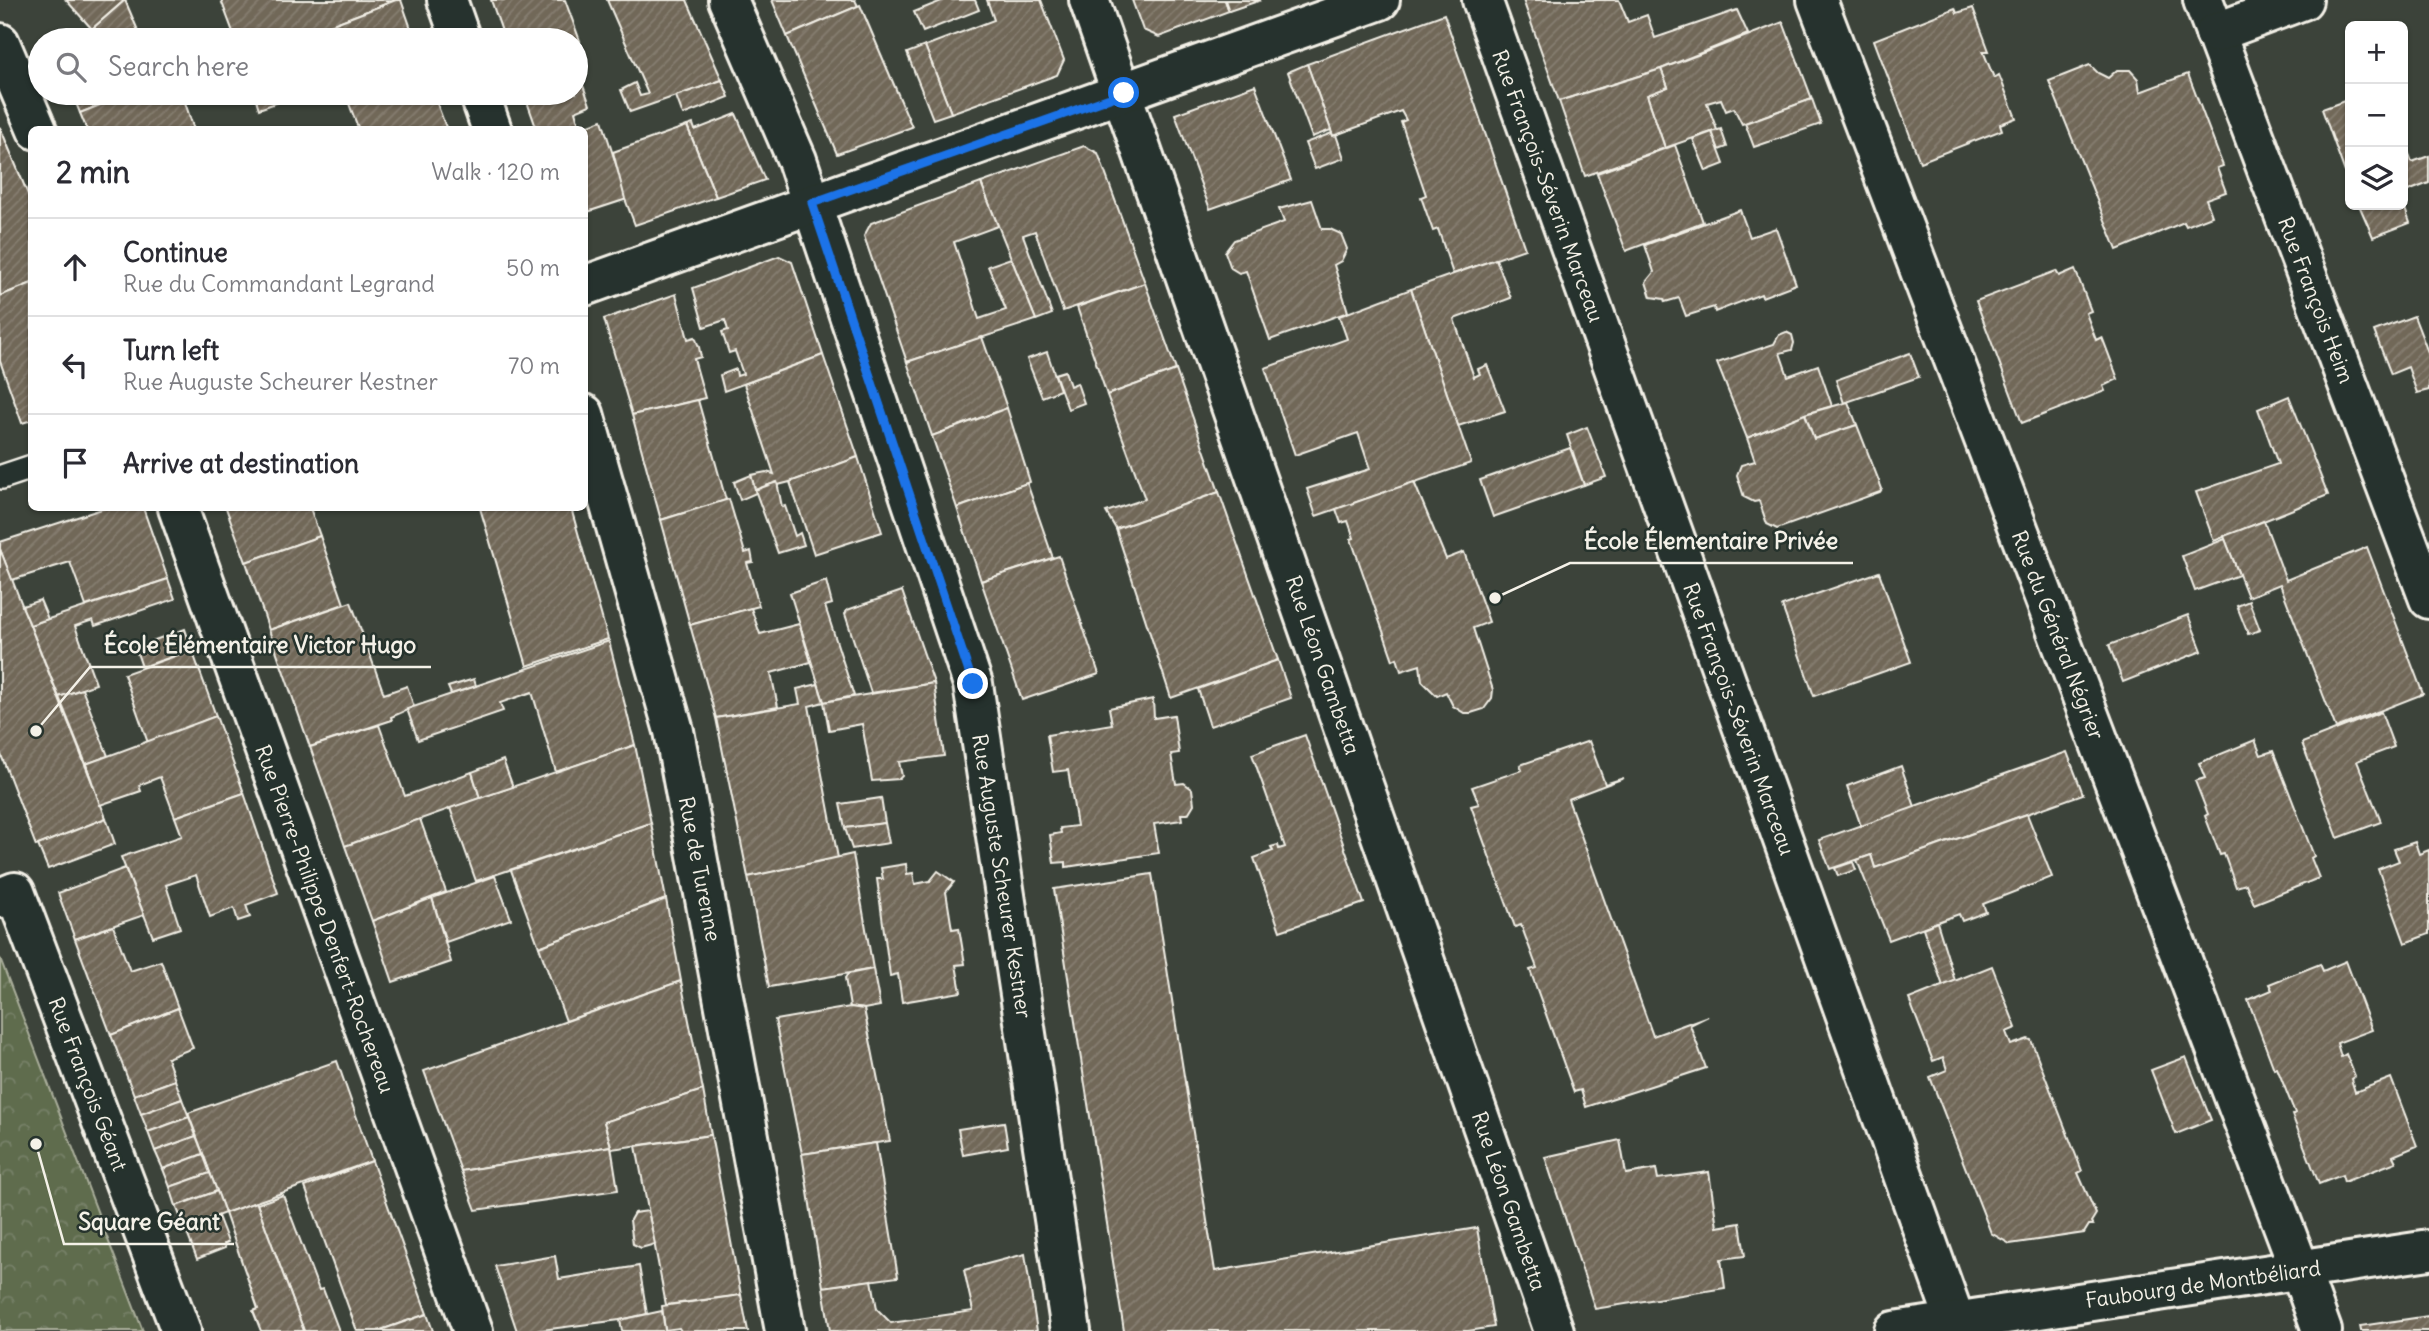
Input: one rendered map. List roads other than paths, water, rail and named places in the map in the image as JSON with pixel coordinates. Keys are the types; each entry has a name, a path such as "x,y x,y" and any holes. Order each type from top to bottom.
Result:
{"street":[{"path":"447,0 457,28"},
{"name":"Rue Auguste Scheurer Kestner","path":"728,0 797,160 973,684 1071,1331"},
{"name":"Rue Léon Gambetta","path":"1089,0 1124,93 1554,1331"},
{"path":"588,285 1380,0"},
{"name":"Rue François-Séverin Marceau","path":"1482,0 1955,1320"},
{"name":"Rue du Général Négrier","path":"1817,0 2322,1331"},
{"path":"2209,16 2303,0"},
{"name":"Rue François Heim","path":"2209,16 2429,599"},
{"path":"0,43 35,126"},
{"path":"483,105 491,126"},
{"name":"Rue de Turenne","path":"588,428 674,731 785,1331"},
{"name":"Rue Pierre-Philippe Denfert-Rochereau","path":"179,511 473,1331"},
{"name":"Rue François Géant","path":"0,898 15,892 181,1331"},
{"name":"Faubourg de Montbéliard","path":"1894,1331 2429,1251"}],"lane":[{"path":"2,477 28,468"}],"place":[{"name":"École Élementaire Privée","path":"1495,598"},
{"name":"École Élémentaire Victor Hugo","path":"36,731"},
{"name":"Square Géant","path":"36,1144"}]}
